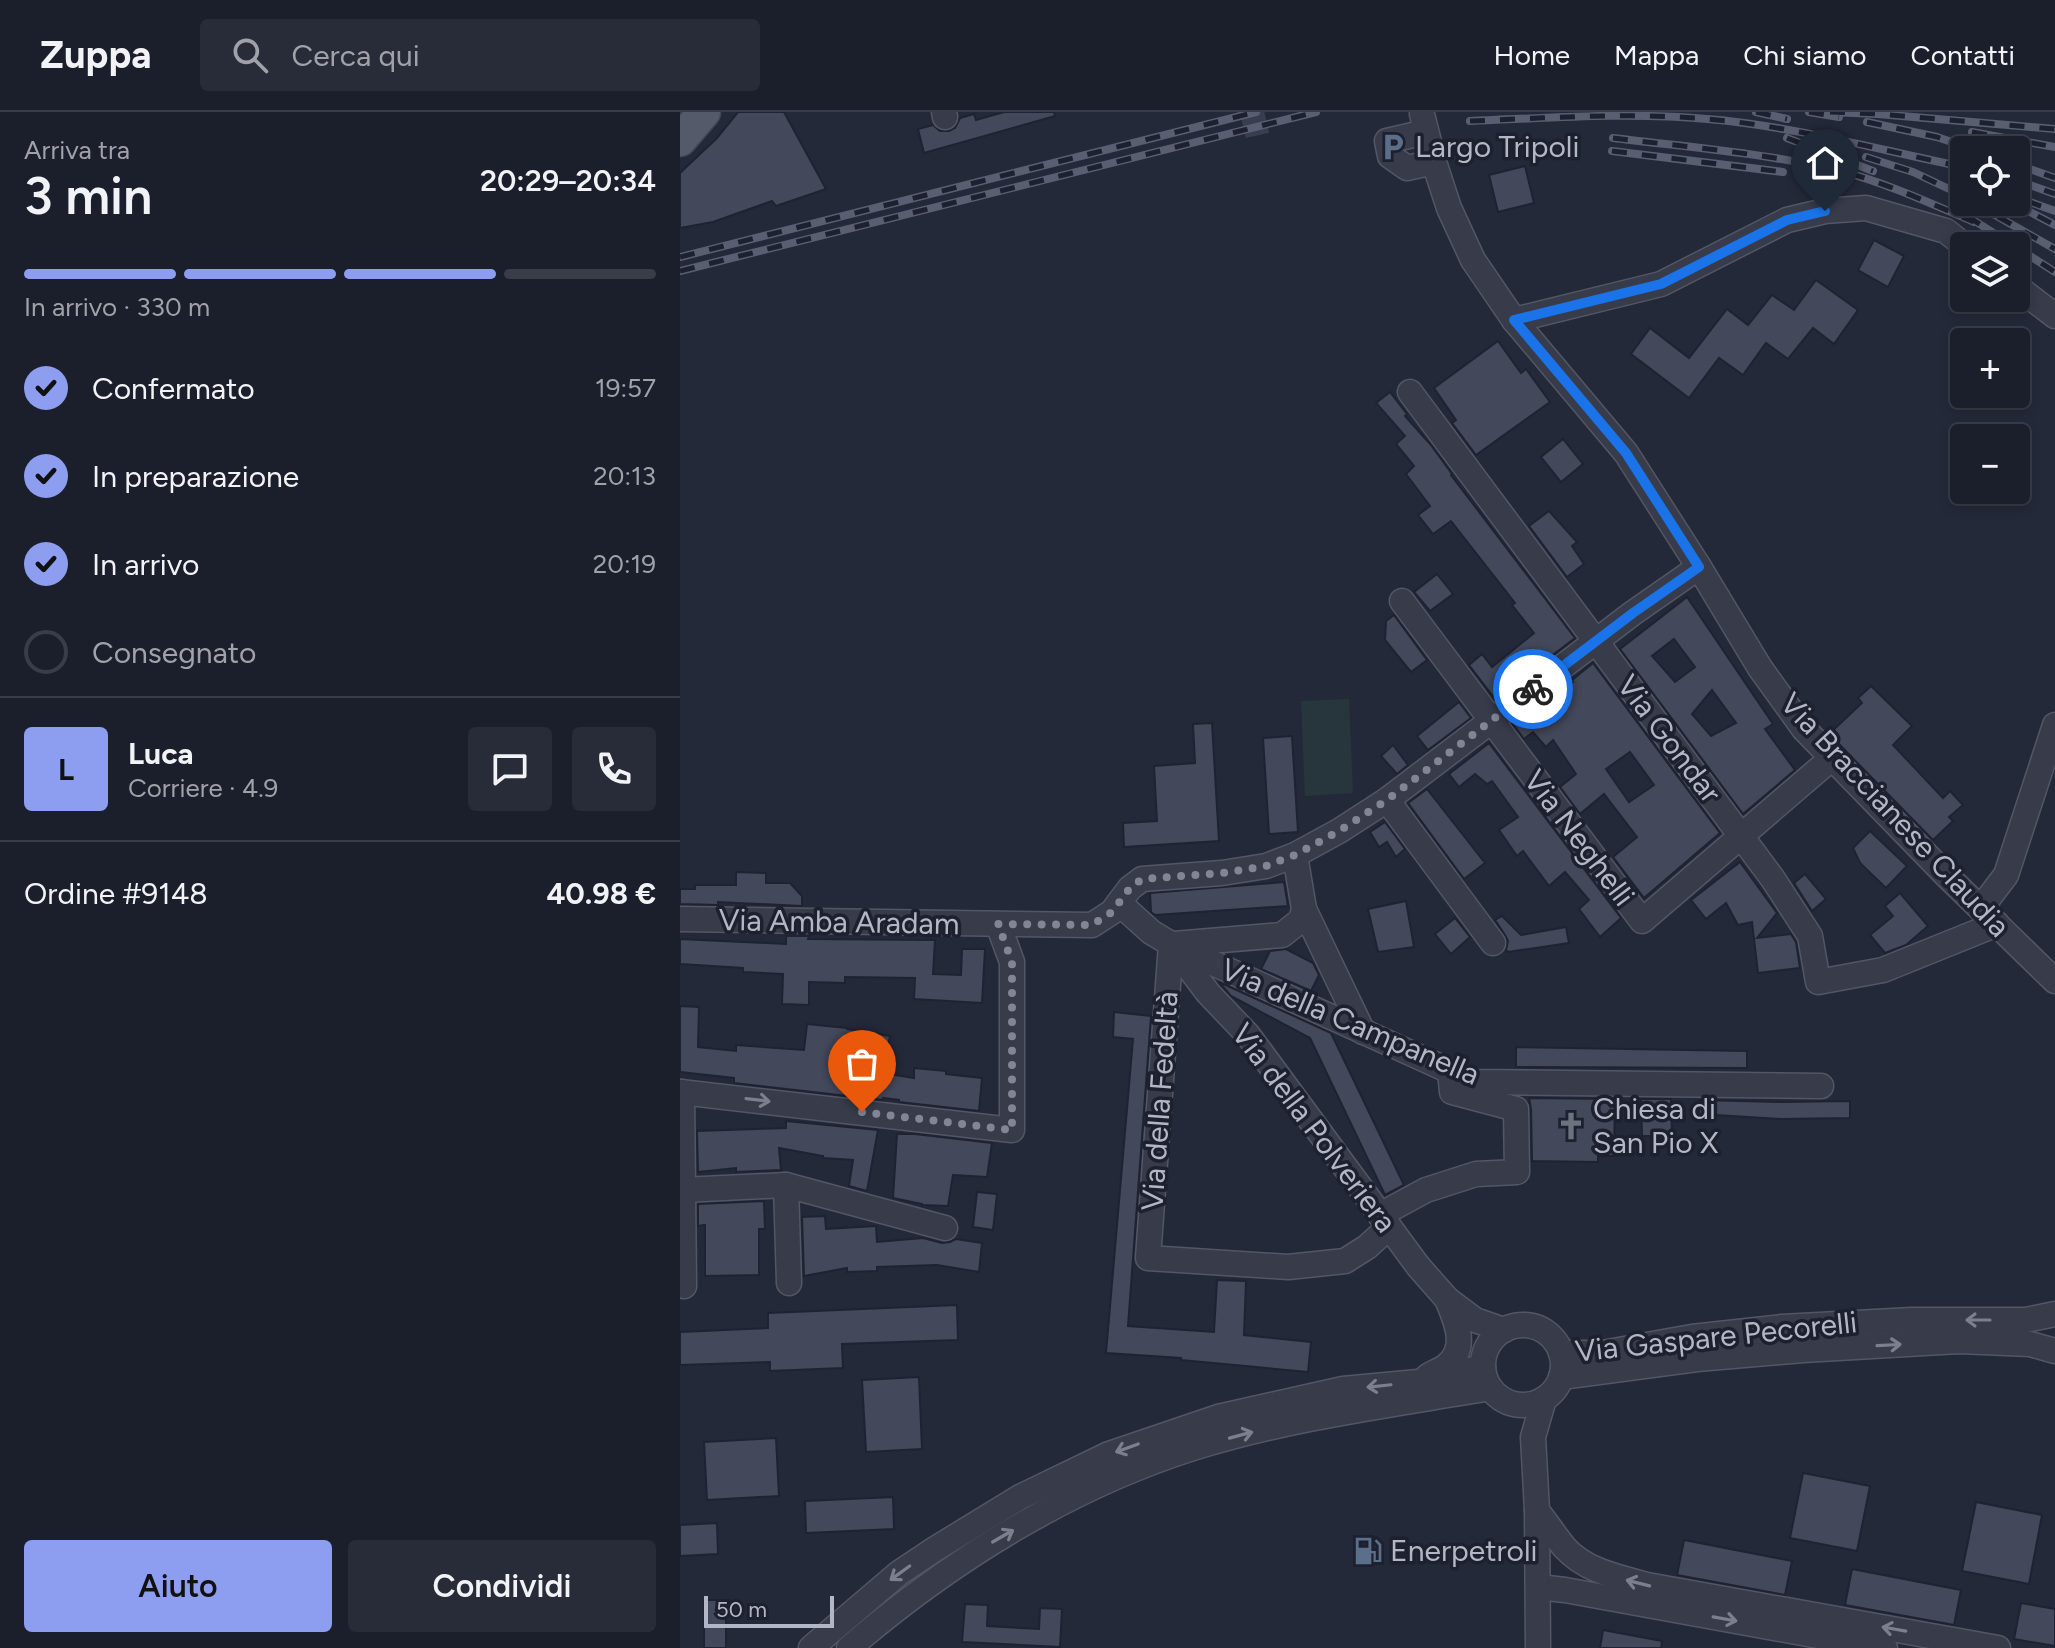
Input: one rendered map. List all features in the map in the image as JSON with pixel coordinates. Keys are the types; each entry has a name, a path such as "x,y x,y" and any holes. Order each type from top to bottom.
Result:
{"main road":[{"path":"680,140 704,112"}],"street":[{"path":"1424,123 1387,141 1390,156 1407,168 1434,162"},
{"name":"Via Braccianese Claudia","path":"1424,123 1449,208 1473,260 1514,320 1626,453 1760,668 1804,729 2055,981"},
{"path":"1514,320 1661,284 1787,220 1825,211 1866,208 1950,234"},
{"path":"2030,297 2055,316"},
{"name":"Via Gondar","path":"1410,392 1773,879 1810,936 1818,982 1883,970 1989,916"},
{"name":"Via Amba Aradam","path":"680,919 1092,925 1112,912 1130,888 1142,879 1266,866 1295,855 1339,831 1387,800 1699,567"},
{"name":"Via Neghelli","path":"1402,601 1642,921 1741,836"},
{"path":"1989,916 2006,875 2055,725"},
{"path":"1741,836 1832,758"},
{"path":"1387,800 1493,943"},
{"path":"1295,855 1304,909 1363,1032"},
{"name":"Via della Polveriera","path":"1119,903 1151,932 1171,944 1208,993 1248,1035 1418,1266 1447,1299 1475,1320 1491,1358"},
{"path":"1171,944 1282,935 1301,920 1304,909"},
{"path":"684,1286 681,1092 1012,1130 1012,962 998,924"},
{"name":"Via della Campanella","path":"1171,944 1474,1082 1821,1086"},
{"name":"Via della Fedeltà","path":"1171,944 1148,1258 1288,1267 1345,1261 1367,1247 1384,1221"},
{"path":"1384,1221 1426,1190 1476,1174 1517,1172 1516,1109 1452,1092 1450,1071"},
{"path":"683,1190 786,1185 945,1228"},
{"path":"786,1185 789,1283"},
{"path":"1418,1382 1446,1365 1460,1343 1459,1330 1447,1299"},
{"name":"Via Gaspare Pecorelli","path":"1561,1365 1602,1353 1692,1337 1782,1327 1912,1320 2026,1320 2055,1314"},
{"path":"2055,1322 2055,1343"},
{"name":"Via Gaspare Pecorelli","path":"811,1648 899,1573 935,1549 1020,1497 1109,1454 1218,1417 1343,1389 1418,1382 1491,1358 1515,1326 1537,1327 1555,1341 1561,1365 1557,1385 1544,1399 1532,1404 1512,1403"},
{"name":"Via Gaspare Pecorelli","path":"1561,1365 1959,1341 2030,1344 2055,1351"},
{"path":"1491,1358 1502,1399 1512,1403 1533,1437"},
{"name":"Via Gaspare Pecorelli","path":"849,1648 931,1583 999,1538 1082,1493 1193,1448 1491,1358"},
{"path":"1538,1648 1533,1437 1544,1399"},
{"path":"1537,1511 1573,1555 1586,1565 1611,1576 1998,1648"},
{"path":"1538,1576 1555,1556 1573,1555"},
{"path":"1565,1590 1573,1582 1577,1570 1573,1555"},
{"path":"1538,1576 1565,1590 1885,1648"}],"shaded area":[{"path":"1349,699 1353,793 1305,796 1301,701"}],"building":[{"path":"738,112 784,112 826,189 776,206 772,201 713,222 680,228 680,173 717,138"},
{"path":"1004,112 1054,112 1055,116 924,153 918,129 933,125 940,131 949,131 955,128 960,118 974,114 976,120"},
{"path":"1525,166 1534,203 1498,212 1489,175"},
{"path":"1874,240 1904,256 1888,287 1858,270"},
{"path":"1816,280 1858,310 1834,344 1813,328 1788,359 1766,343 1743,375 1719,358 1689,398 1631,354 1650,328 1689,358 1727,309 1748,325 1772,295 1794,310"},
{"path":"1498,341 1521,373 1526,369 1550,402 1476,455 1452,423 1456,420 1434,388"},
{"path":"1390,392 1407,414 1405,416 1431,445 1575,638 1495,699 1469,665 1482,654 1492,667 1534,633 1512,605 1515,603 1451,521 1433,534 1418,515 1430,506 1406,474 1414,466 1396,444 1405,436 1376,403"},
{"path":"1563,439 1583,464 1561,482 1541,457"},
{"path":"1549,511 1577,542 1572,546 1584,564 1567,577 1529,526"},
{"path":"1437,574 1453,594 1430,611 1414,592"},
{"path":"1687,597 1773,724 1765,729 1795,770 1743,814 1620,649","holes":["1674,639 1695,667 1675,682 1652,656","1712,690 1736,723 1711,736 1692,714"]},
{"path":"1394,615 1427,660 1411,672 1385,640 1386,621"},
{"path":"1593,663 1720,833 1644,898 1613,857 1637,837 1604,794 1580,814 1560,787 1576,774 1553,740 1546,747 1533,732 1524,739 1513,724","holes":["1630,752 1654,785 1629,802 1606,769"]},
{"path":"1871,686 1912,726 1893,745 1943,798 1950,791 1963,805 1949,817 1953,821 1933,840 1829,734 1862,703 1858,698"},
{"path":"1459,702 1471,718 1428,750 1417,736"},
{"path":"1212,723 1219,841 1124,847 1123,823 1157,821 1154,766 1195,763 1193,724"},
{"path":"1292,736 1298,832 1269,834 1263,738"},
{"path":"1489,743 1621,918 1600,937 1579,909 1589,900 1565,872 1549,886 1523,851 1517,856 1499,830 1518,817 1492,781 1487,784 1475,774 1459,787 1449,774"},
{"path":"1393,745 1408,765 1397,774 1381,756"},
{"path":"1427,789 1485,863 1464,879 1408,803"},
{"path":"1385,822 1405,849 1396,857 1387,842 1379,847 1370,832"},
{"path":"1870,831 1907,866 1886,888 1860,863 1853,848"},
{"path":"1740,862 1777,913 1757,938 1791,934 1796,942 1800,968 1758,973 1752,922 1738,925 1726,903 1706,919 1691,900"},
{"path":"736,872 766,873 766,883 790,883 802,896 802,906 718,902 718,905 680,904 680,889 695,889 695,885 736,885"},
{"path":"1805,874 1826,899 1812,911 1794,883"},
{"path":"1284,882 1288,906 1155,915 1151,912 1150,893"},
{"path":"1900,893 1928,926 1906,945 1885,953 1870,935 1893,916 1885,906"},
{"path":"1406,901 1414,947 1378,952 1368,909"},
{"path":"1502,916 1521,935 1566,927 1569,943 1508,952 1508,941 1495,920"},
{"path":"1455,918 1470,937 1451,954 1435,934"},
{"path":"786,936 809,936 808,939 935,940 933,974 961,975 962,949 985,949 982,1003 914,999 915,978 845,977 845,983 809,982 809,1005 782,1004 783,974 680,964 680,939 786,944"},
{"path":"1286,949 1313,963 1319,975 1311,991 1261,969 1270,951"},
{"path":"1219,982 1331,1033 1404,1185 1385,1195 1310,1038 1231,996"},
{"path":"680,1006 699,1007 698,1047 736,1051 736,1045 804,1050 807,1024 890,1036 883,1073 914,1078 914,1068 982,1078 979,1111 734,1083 734,1078 680,1072"},
{"path":"1114,1012 1151,1016 1128,1326 1214,1332 1217,1280 1246,1281 1244,1335 1311,1342 1308,1372 1106,1353 1133,1039 1113,1037"},
{"path":"1516,1047 1747,1051 1747,1068 1516,1067"},
{"name":"Chiesa di San Pio X","path":"1529,1098 1615,1099 1614,1156 1598,1156 1598,1162 1532,1161"},
{"path":"1641,1099 1671,1099 1672,1136 1642,1136"},
{"path":"1700,1100 1850,1101 1850,1118 1782,1119 1699,1114"},
{"path":"786,1121 878,1130 867,1191 849,1186 853,1160 823,1158 779,1148 781,1170 736,1172 736,1168 698,1172 697,1131 786,1128"},
{"path":"897,1134 992,1143 987,1177 953,1175 948,1206 922,1205 893,1198"},
{"path":"977,1192 997,1194 993,1230 973,1227"},
{"path":"764,1201 765,1229 759,1229 759,1275 705,1276 705,1225 698,1226 698,1204"},
{"path":"825,1216 826,1229 876,1226 877,1242 923,1238 942,1243 956,1239 982,1243 979,1272 937,1265 877,1267 877,1271 847,1272 847,1268 804,1276 802,1217"},
{"path":"957,1305 958,1340 842,1344 843,1368 770,1371 770,1362 680,1365 680,1332 768,1328 768,1313"},
{"path":"919,1377 922,1449 866,1452 862,1380"},
{"path":"776,1438 779,1496 707,1500 704,1442"},
{"path":"1803,1473 1870,1486 1857,1551 1790,1538"},
{"path":"893,1497 894,1529 806,1533 805,1501"},
{"path":"1976,1502 2042,1515 2029,1584 1962,1571"},
{"path":"717,1523 718,1554 680,1556 680,1525"},
{"path":"1684,1540 1792,1561 1785,1595 1677,1575"},
{"path":"1852,1569 1961,1590 1954,1625 1845,1605"},
{"path":"704,1600 726,1600 726,1648 704,1648"},
{"path":"2021,1603 2055,1609 2055,1646 2014,1639"},
{"path":"965,1604 988,1605 987,1626 1039,1629 1040,1608 1062,1609 1060,1647 962,1642"},
{"path":"1603,1630 1662,1641 1661,1648 1600,1648"}],"tunnel":[{"path":"1252,112 1259,142"}],"railway":[{"path":"680,257 1256,112"},
{"path":"680,271 1316,112"},
{"path":"1756,112 1787,119"},
{"path":"1809,112 1839,117"},
{"path":"1830,112 2055,129"},
{"path":"1470,121 1619,116 1707,119 1804,133 1950,164"},
{"path":"1867,122 1950,141"},
{"path":"1972,132 2055,147"},
{"path":"1613,138 1754,155 1837,170 1924,200 1974,222"},
{"path":"1787,138 1873,171"},
{"path":"1612,151 1783,172"},
{"path":"1866,157 1913,172 1950,189"},
{"path":"2030,169 2055,178"},
{"path":"2030,185 2055,194"},
{"path":"2030,202 2055,211"},
{"path":"2030,212 2055,225"},
{"path":"1967,216 1992,232"},
{"path":"1997,216 2055,249"},
{"path":"2030,256 2055,272"}],"way so far":[{"path":"862,1112 1012,1130 1012,962 998,924 1092,925 1112,912 1130,888 1142,879 1222,873 1266,866 1295,855 1387,800 1533,689"}],"place":[{"name":"Largo Tripoli","path":"1393,147"},
{"name":"Chiesa di San Pio X","path":"1571,1126"},
{"name":"Enerpetroli","path":"1368,1551"}],"route":[{"path":"1533,689 1699,567 1626,453 1514,320 1661,284 1787,220 1825,211"}]}
